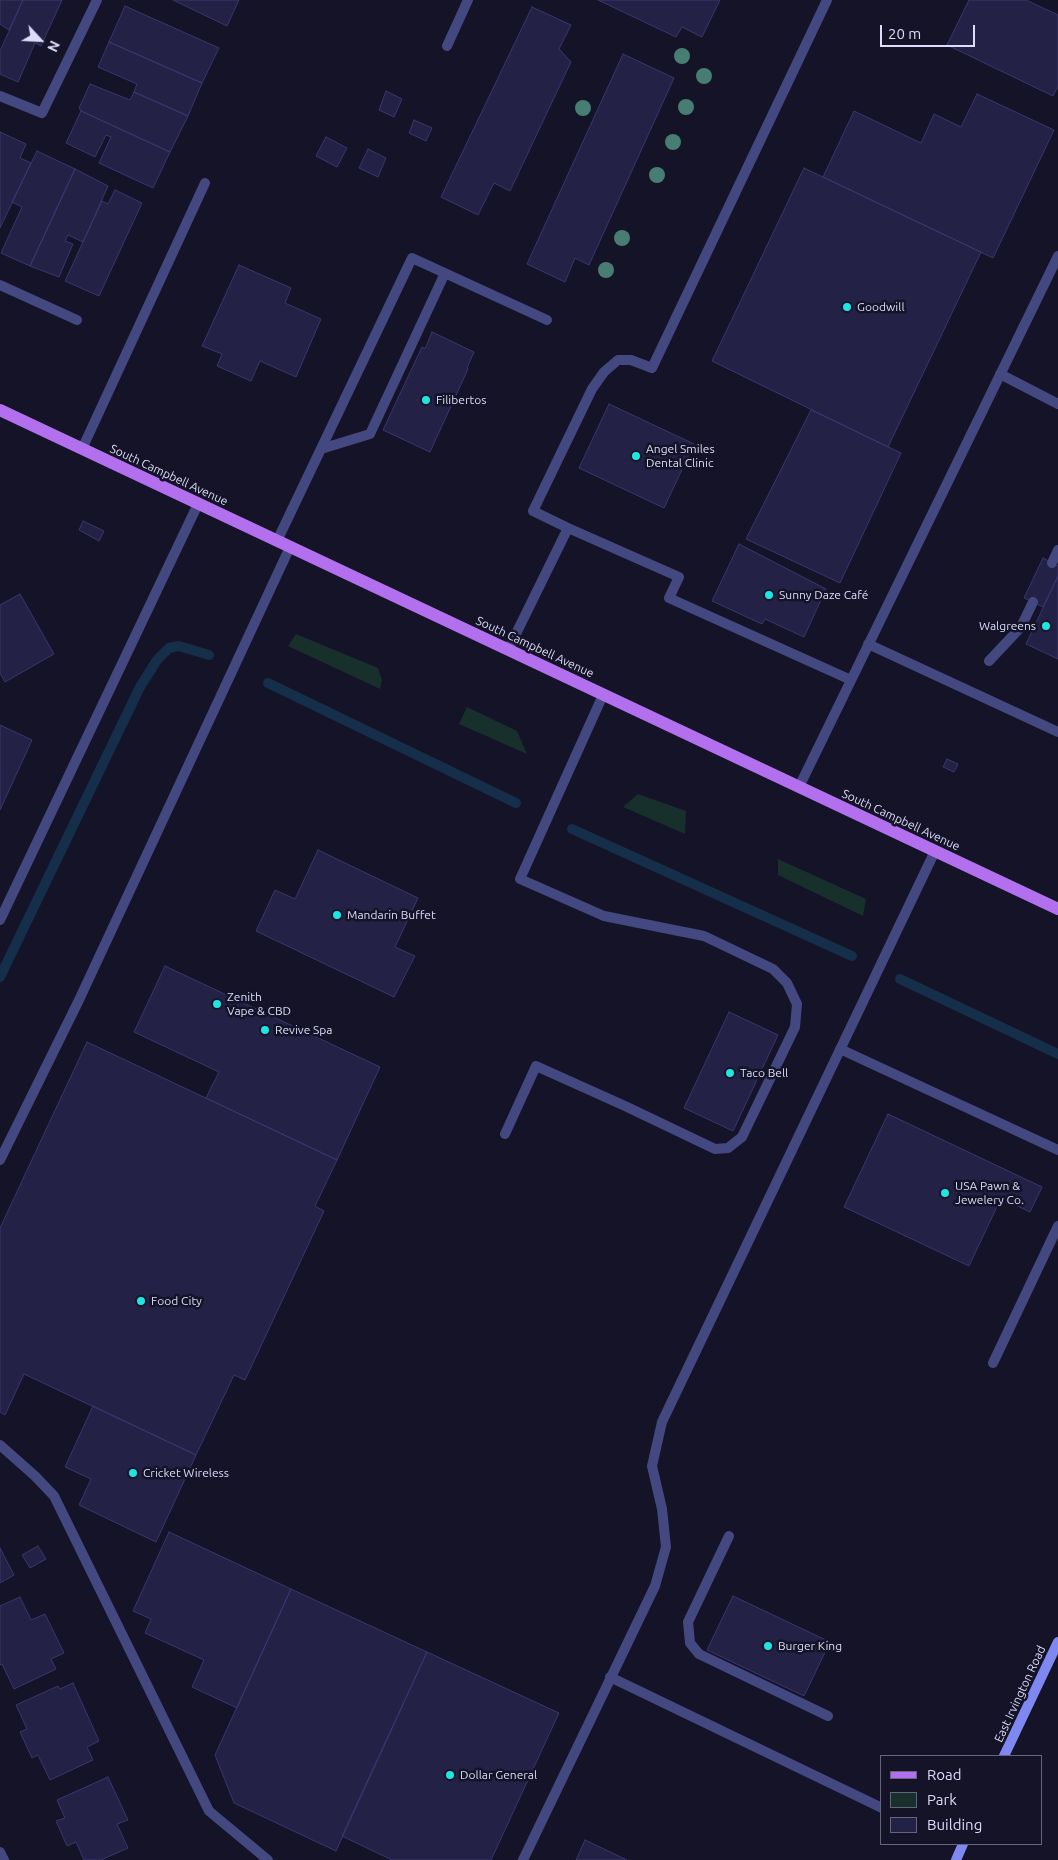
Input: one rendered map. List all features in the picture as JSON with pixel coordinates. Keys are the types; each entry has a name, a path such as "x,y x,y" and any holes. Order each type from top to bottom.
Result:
{"main road":[{"name":"South Campbell Avenue","path":"0,410 1058,909"},
{"name":"East Irvington Road","path":"1004,1755 1058,1642"},
{"path":"956,1860 962,1845"}],"street":[{"path":"0,96 42,113 97,0"},
{"path":"447,46 468,0"},
{"path":"827,0 652,368 631,360 618,360 604,372 592,389 534,511 679,578 669,598 851,680"},
{"path":"82,449 205,183"},
{"path":"799,787 1058,256"},
{"path":"277,541 412,258 547,320"},
{"path":"321,448 370,434 445,273"},
{"path":"0,285 77,320"},
{"path":"1000,374 1058,404"},
{"path":"0,920 198,504"},
{"path":"508,650 568,528"},
{"path":"0,1160 79,1000 290,547"},
{"path":"1052,563 1058,550"},
{"path":"989,661 1021,627 1033,602"},
{"path":"868,644 1058,732"},
{"path":"505,1134 536,1066 625,1106 715,1150 728,1148 742,1137 795,1027 797,1004 787,983 773,969 704,936 604,916 520,879 604,695"},
{"path":"523,1860 655,1586 666,1547 662,1509 652,1466 662,1422 935,851"},
{"path":"840,1049 1058,1150"},
{"path":"993,1363 1058,1226"},
{"path":"0,1445 54,1496 209,1810 268,1860"},
{"path":"729,1536 688,1622 690,1643 699,1654 828,1716"},
{"path":"610,1678 880,1807"},
{"path":"0,1852 4,1860"}],"green space":[{"path":"296,634 378,668 382,680 380,689 288,646"},
{"path":"467,707 517,731 527,754 459,724"},
{"path":"638,794 686,811 685,834 623,807"},
{"path":"778,859 866,899 863,916 778,875"}],"building":[{"path":"0,0 23,0 9,30 0,24"},
{"path":"23,0 62,0 41,46 35,43 18,82 0,74 0,51"},
{"path":"173,0 239,0 227,26"},
{"path":"598,0 720,0 702,37 682,27 676,37"},
{"path":"969,0 1026,0 1058,15 1058,86 1053,96 947,45"},
{"path":"125,6 219,48 202,83 109,42"},
{"path":"532,7 571,25 559,49 571,62 510,191 494,183 478,215 441,197"},
{"path":"109,42 202,83 188,116 134,92 137,84 98,67"},
{"path":"623,54 674,78 589,265 575,258 565,282 527,264"},
{"path":"90,84 130,100 134,92 188,116 170,152 81,111 79,108"},
{"path":"386,91 402,99 394,117 379,110"},
{"path":"977,94 1054,130 993,258 823,177 854,111 921,143 934,114 961,127"},
{"path":"81,111 170,152 153,188 99,163 111,137 106,135 95,157 66,143"},
{"path":"414,120 432,128 426,141 409,133"},
{"path":"0,132 26,144 20,158 31,163 0,228"},
{"path":"326,137 347,148 337,167 316,156"},
{"path":"368,149 386,158 378,177 359,168"},
{"path":"37,151 75,169 30,266 1,253 22,207 12,202"},
{"name":"Goodwill","path":"804,168 981,252 888,447 712,361"},
{"path":"75,169 108,186 83,242 68,235 65,241 73,244 59,277 30,266"},
{"path":"115,190 142,203 99,296 65,281 102,201 108,204"},
{"path":"239,265 291,288 285,303 321,319 296,377 260,361 251,381 217,366 222,354 202,346"},
{"name":"Filibertos","path":"432,332 474,352 430,452 383,430 422,347 425,349"},
{"name":"Angel Smiles Dental Clinic","path":"609,404 694,444 664,508 579,468"},
{"path":"811,410 901,453 840,583 746,539"},
{"path":"83,521 104,531 99,541 79,530"},
{"name":"Sunny Daze Café","path":"739,544 826,589 804,637 765,619 762,624 712,601"},
{"path":"1043,558 1058,566 1058,576 1043,607 1024,598"},
{"name":"Walgreens","path":"1058,576 1058,659 1026,644"},
{"path":"20,594 54,654 5,682 0,673 0,605"},
{"path":"0,725 32,740 0,810"},
{"path":"947,759 958,764 954,772 943,767"},
{"name":"Mandarin Buffet","path":"318,850 418,898 395,947 415,956 394,997 256,931 275,890 295,899"},
{"path":"165,966 380,1067 337,1160 206,1098 219,1072 134,1032"},
{"path":"729,1012 778,1035 733,1131 684,1108"},
{"name":"Food City","path":"87,1042 337,1160 315,1206 324,1211 245,1380 234,1375 196,1455 24,1374 5,1415 0,1412 0,1228"},
{"name":"USA Pawn & Jewelery Co.","path":"888,1114 1042,1187 1030,1212 1001,1198 969,1266 844,1207"},
{"name":"Cricket Wireless","path":"93,1406 196,1455 156,1542 79,1505 91,1479 65,1467"},
{"path":"169,1532 291,1589 237,1708 192,1687 204,1660 145,1633 151,1619 133,1611"},
{"path":"38,1546 46,1559 30,1568 22,1555"},
{"path":"0,1548 14,1575 0,1583"},
{"path":"291,1589 427,1652 336,1851 234,1803 215,1755"},
{"name":"Burger King","path":"733,1596 830,1642 804,1696 707,1650"},
{"path":"20,1597 31,1620 45,1614 64,1653 51,1659 56,1669 14,1689 2,1664 0,1665 0,1606"},
{"name":"Dollar General","path":"427,1652 559,1713 491,1860 392,1860 342,1836"},
{"path":"73,1683 99,1741 87,1747 93,1760 50,1780 38,1755 32,1758 20,1732 27,1729 16,1705 58,1686 60,1689"},
{"path":"108,1777 128,1820 117,1824 128,1848 101,1860 84,1860 76,1842 67,1846 56,1821 65,1818 57,1800"},
{"path":"585,1840 627,1860 576,1860"}],"waterway":[{"path":"0,977 140,687 157,660 169,648 179,646 209,655"},
{"path":"268,683 516,803"},
{"path":"572,829 852,956"},
{"path":"900,979 1058,1054"}],"place":[{"name":"Goodwill","path":"847,307"},
{"name":"Filibertos","path":"426,400"},
{"name":"Angel Smiles Dental Clinic","path":"636,456"},
{"name":"Sunny Daze Café","path":"769,595"},
{"name":"Walgreens","path":"1046,626"},
{"name":"Mandarin Buffet","path":"337,915"},
{"name":"Zenith Vape & CBD","path":"217,1004"},
{"name":"Revive Spa","path":"265,1030"},
{"name":"Taco Bell","path":"730,1073"},
{"name":"USA Pawn & Jewelery Co.","path":"945,1193"},
{"name":"Food City","path":"141,1301"},
{"name":"Cricket Wireless","path":"133,1473"},
{"name":"Burger King","path":"768,1646"},
{"name":"Dollar General","path":"450,1775"}]}
